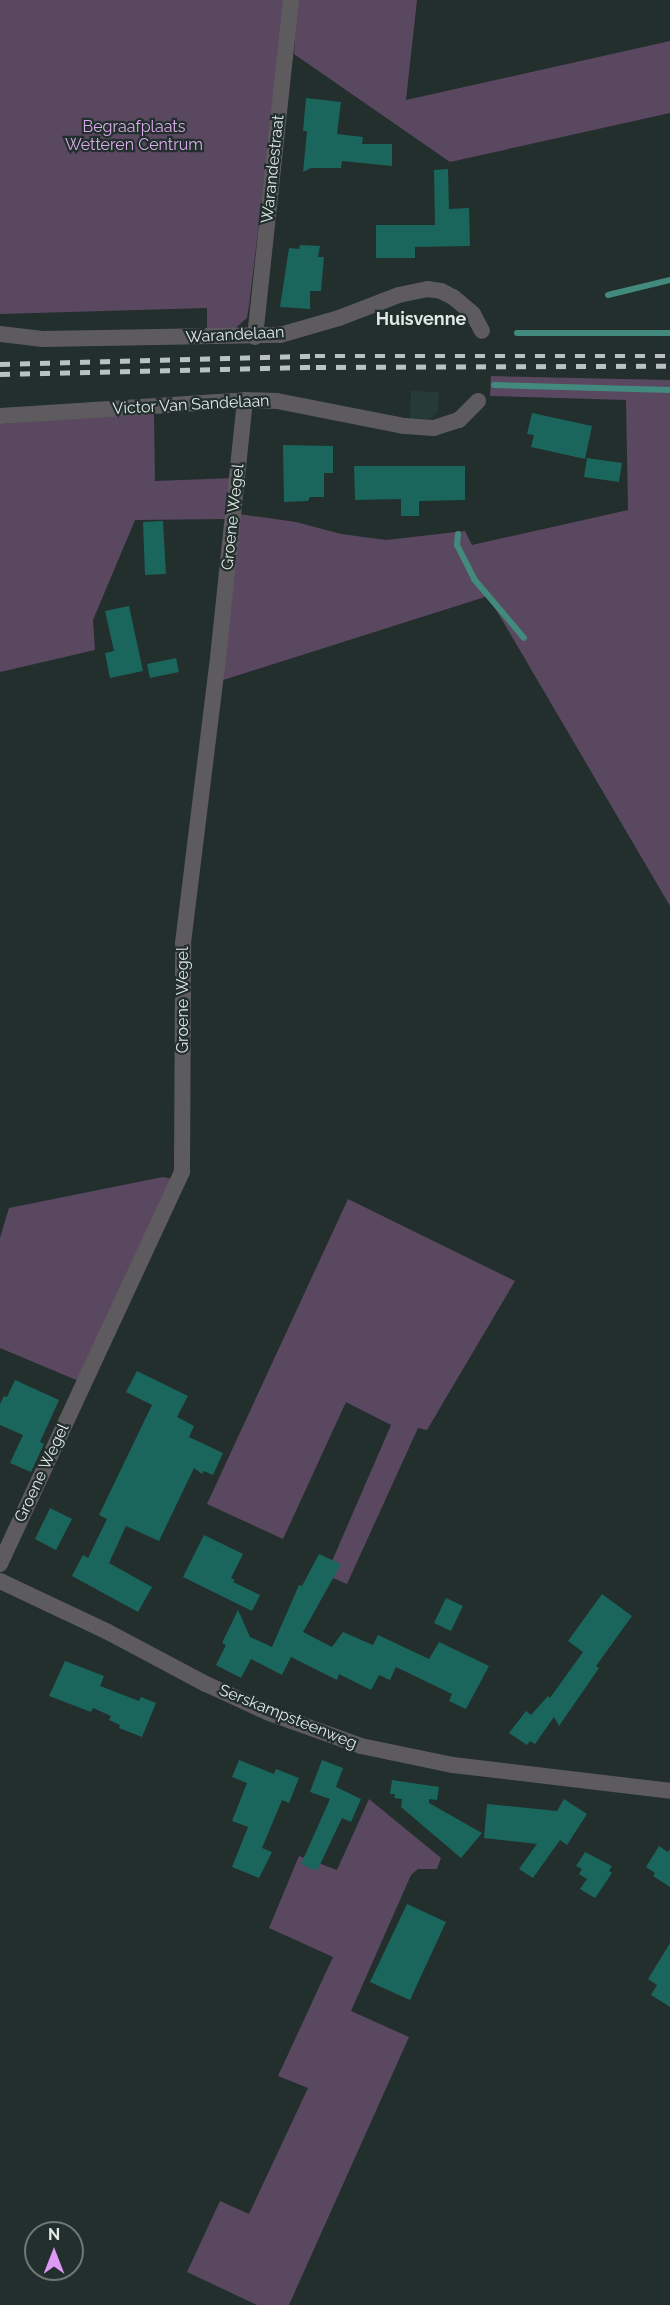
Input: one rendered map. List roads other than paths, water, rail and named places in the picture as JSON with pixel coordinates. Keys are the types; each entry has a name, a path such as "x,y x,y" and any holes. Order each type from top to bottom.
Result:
{"street":[{"name":"Warandestraat","path":"255,337 291,0"},
{"name":"Warandelaan","path":"0,334 44,339 255,337 297,331 399,295 427,289 441,291 453,297 473,314 482,331"},
{"name":"Victor Van Sandelaan","path":"0,416 245,400 277,400 419,428 447,426 464,416 478,400"},
{"name":"Groene Wegel","path":"0,1564 182,1172 183,943 217,667 245,400"},
{"name":"Serskampsteenweg","path":"0,1581 269,1713 361,1746 453,1765 670,1791"}],"waterway":[{"path":"608,295 670,280"},
{"path":"517,333 670,333"},
{"path":"494,385 670,390"},
{"path":"458,534 457,545 474,579 524,638"}],"railway":[{"path":"0,364 315,356 670,356"},
{"path":"0,374 316,367 670,366"}],"district":[{"name":"Huisvenne","path":"421,319"}],"park label":[{"name":"Begraafplaats Wetteren Centrum","path":"134,136"}]}
